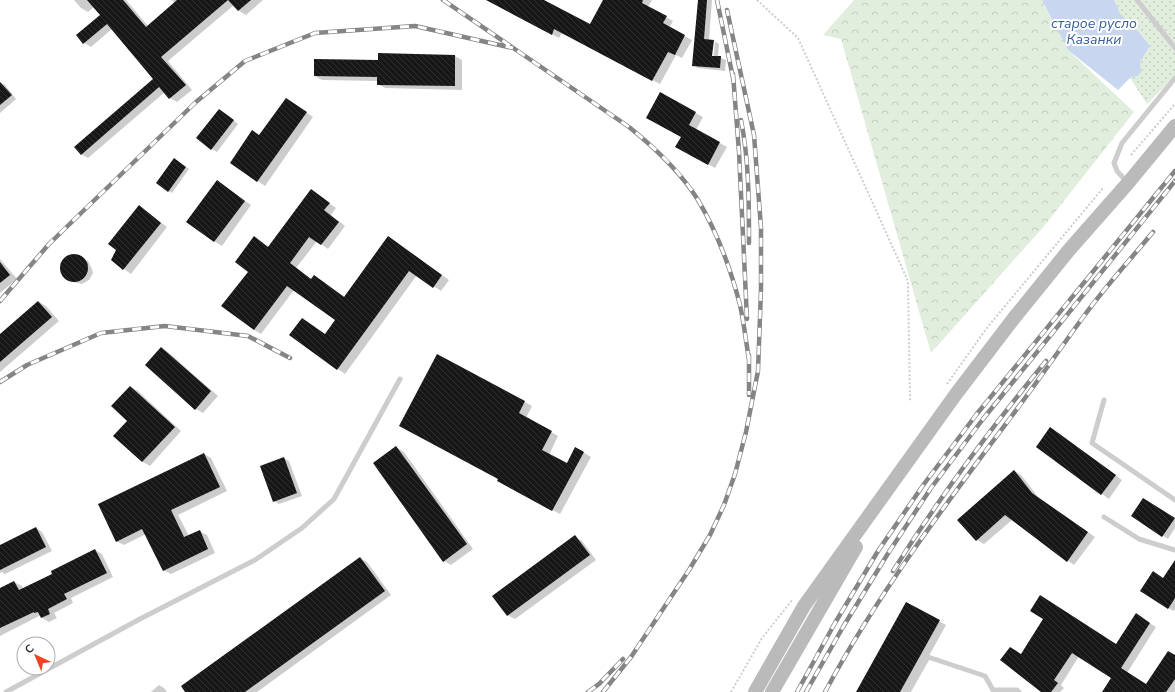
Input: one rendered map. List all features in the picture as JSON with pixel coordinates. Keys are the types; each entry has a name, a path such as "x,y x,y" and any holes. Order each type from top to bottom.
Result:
{"main road":[{"path":"754,692 804,606 956,394 1069,250 1175,126"},
{"path":"772,692 902,469"}],"lane":[{"path":"1137,0 1175,48"},
{"path":"1128,182 1117,171 1114,163 1122,143 1175,78"},
{"path":"6,692 138,620 255,560 302,528 334,499 400,379"},
{"path":"1104,400 1092,443 1175,500"},
{"path":"1104,517 1139,539 1175,550"},
{"path":"908,692 928,657 985,676 993,690 1017,690 1019,692"}],"path":[{"path":"758,0 798,38 908,281 910,401"},
{"path":"1131,155 1175,104"}],"green space":[{"path":"854,0 1042,0 1068,50 1134,112 1045,225 931,353 841,39 823,35"},
{"path":"1114,0 1175,0 1175,76 1147,104 1130,78 1137,76 1140,62 1150,46 1139,32 1120,13"}],"water":[{"name":"старое русло Казанки","path":"1042,0 1114,0 1120,13 1139,32 1150,46 1140,62 1141,72 1137,76 1130,78 1118,90 1068,50"}],"building":[{"path":"87,0 123,0 146,27 177,0 228,0 161,57 186,85 169,99 159,87 81,155 74,147 153,79 107,24 83,44 76,35 100,15"},
{"path":"228,0 251,0 238,11"},
{"path":"486,0 544,0 590,24 603,0 643,0 642,3 667,16 663,23 685,35 675,55 668,52 652,81 554,29 552,35"},
{"path":"698,0 707,0 704,39 714,40 712,56 721,56 720,68 692,66"},
{"path":"378,53 455,55 455,86 377,85 377,77 314,76 314,59 378,60"},
{"path":"0,82 12,95 0,105"},
{"path":"660,92 696,112 689,125 720,142 708,165 675,147 681,137 646,118"},
{"path":"286,98 307,112 257,182 230,163 252,130 259,135"},
{"path":"219,109 234,120 211,150 196,138"},
{"path":"174,158 186,167 168,192 156,183"},
{"path":"217,180 245,201 214,242 186,222"},
{"path":"311,189 330,203 324,210 339,222 321,245 309,237 290,263 311,279 314,275 344,297 388,236 442,275 433,288 409,271 337,370 289,335 302,318 325,334 335,320 287,286 254,330 221,306 248,272 235,262 254,236 268,247"},
{"path":"139,205 161,223 123,270 111,260 116,250 108,244"},
{"path":"74,254 84,258 88,268 84,278 74,282 64,278 60,268 64,258"},
{"path":"0,262 10,275 0,283"},
{"path":"38,301 52,317 0,362 0,334"},
{"path":"161,347 211,391 195,410 145,365"},
{"path":"437,354 525,401 519,413 552,431 542,450 567,463 575,447 584,452 552,511 497,481 498,479 399,426"},
{"path":"130,386 175,427 142,462 113,436 127,421 111,406"},
{"path":"1050,427 1116,475 1101,495 1036,447"},
{"path":"396,446 467,544 443,562 373,463"},
{"path":"204,453 220,487 171,510 184,537 200,530 208,549 163,571 142,529 116,542 98,504"},
{"path":"284,457 297,493 273,502 260,466"},
{"path":"1014,470 1032,493 1088,532 1067,562 1005,515 976,541 957,520"},
{"path":"1143,498 1175,518 1162,537 1131,516"},
{"path":"36,527 46,547 0,570 0,545"},
{"path":"575,535 590,555 507,616 492,596"},
{"path":"95,549 107,573 64,594 67,599 48,609 50,614 41,618 38,612 34,612 0,628 0,588 14,581 19,590 52,574 51,571"},
{"path":"360,557 385,591 245,692 185,692 181,686"},
{"path":"1175,560 1175,598 1168,609 1140,591 1153,571 1163,578"},
{"path":"1040,595 1116,644 1136,613 1150,623 1121,668 1146,684 1168,651 1175,655 1175,679 1166,692 1102,692 1111,678 1072,653 1054,680 1058,683 1051,692 1041,692 1000,660 1010,647 1021,654 1043,619 1030,611"},
{"path":"906,602 940,620 900,692 856,692"}],"railway":[{"path":"443,0 629,127 658,152 683,179 705,212 723,251 740,305 749,360"},
{"path":"717,0 733,78"},
{"path":"603,692 631,657 689,570 710,535 724,505 735,474 746,432 758,371 761,289 761,228 754,135 727,10"},
{"path":"0,301 49,244 196,102 245,61 315,33 415,26 513,48"},
{"path":"733,74 739,152 747,319"},
{"path":"741,120 747,166 749,243"},
{"path":"797,692 835,623 878,551 924,484 976,415 1175,171"},
{"path":"806,692 843,627 887,555 931,488 983,419 1175,181"},
{"path":"825,692 845,656 889,586 961,483 1020,405 1092,305 1153,232"},
{"path":"0,382 27,365 101,333 165,326 248,336 290,358"},
{"path":"749,355 749,395"},
{"path":"893,571 966,464 1046,361"},
{"path":"588,692 599,684 623,659"}]}
